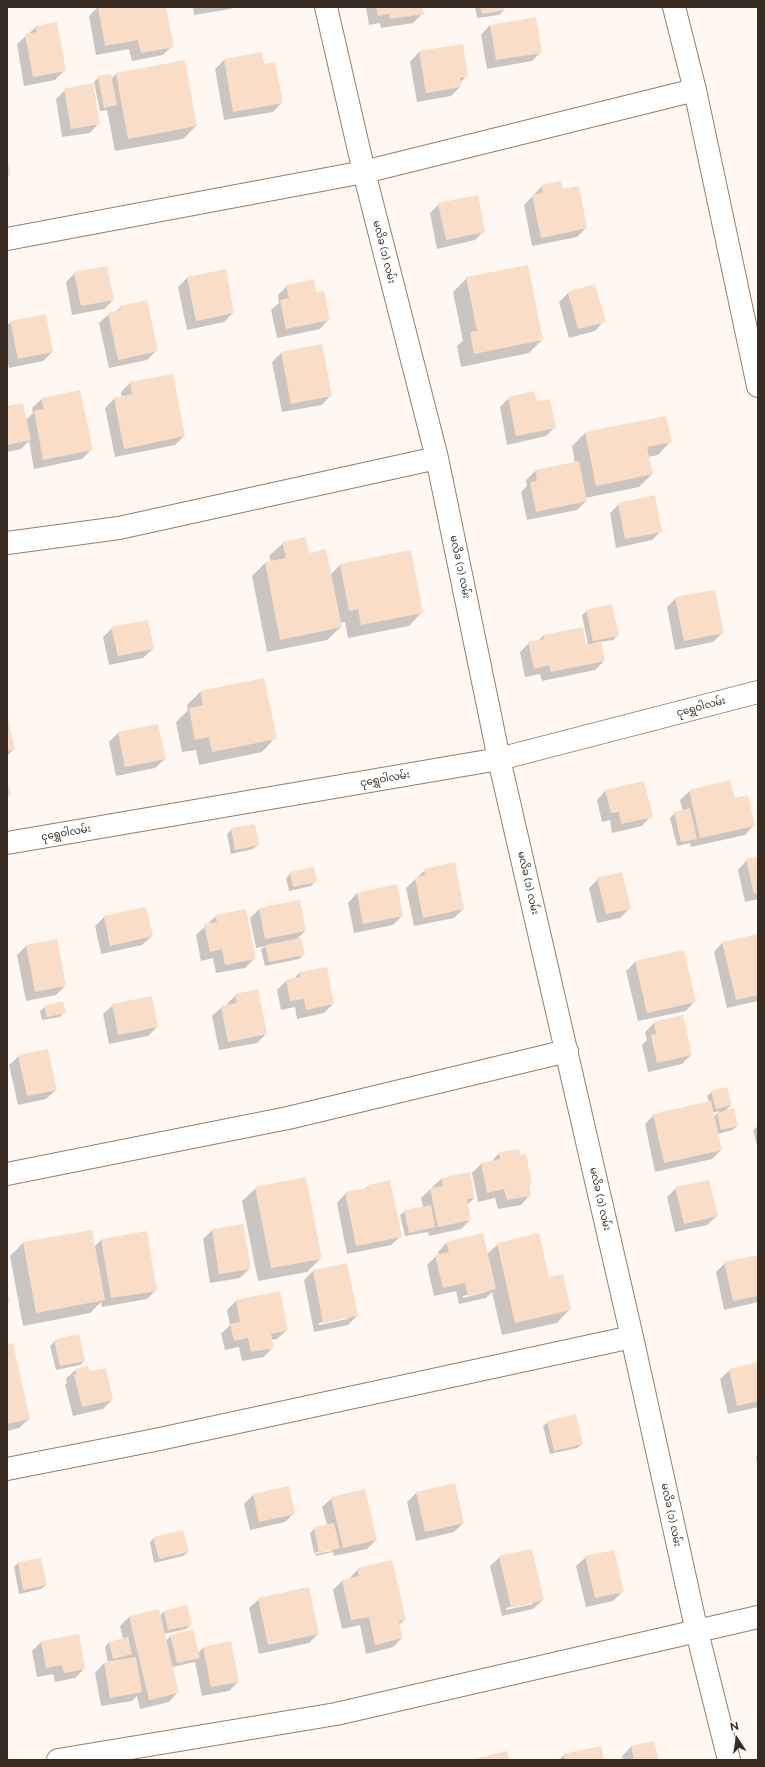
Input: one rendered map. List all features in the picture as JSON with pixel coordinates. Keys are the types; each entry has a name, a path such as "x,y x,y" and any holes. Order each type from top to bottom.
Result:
{"street":[{"name":"မလိခ (၁) လမ်း","path":"326,7 364,172 437,458 499,759 632,1337 697,1632 729,1760"},
{"path":"674,7 695,90 758,386"},
{"path":"7,239 364,172 695,90"},
{"path":"7,543 119,528 437,458"},
{"name":"ငုရွှေဝါလမ်း","path":"7,843 499,759 758,692"},
{"path":"7,1174 288,1118 567,1051"},
{"path":"7,1469 155,1440 632,1337"},
{"path":"58,1760 336,1714 758,1617"}],"building":[{"path":"98,7 166,7 174,47 141,53 138,40 105,46"},
{"path":"376,7 422,7 424,14 390,19 389,14 378,16"},
{"path":"480,7 504,7 505,10 482,14"},
{"path":"536,17 542,53 496,60 490,25"},
{"path":"57,22 66,71 33,77 25,34 37,32 35,26"},
{"path":"463,44 468,76 460,78 461,87 426,93 419,51"},
{"path":"262,52 264,64 275,62 283,103 233,112 224,59"},
{"path":"185,60 197,126 128,139 116,73"},
{"path":"111,74 117,105 104,108 98,76"},
{"path":"93,83 100,124 71,129 64,89"},
{"path":"7,157 11,175 7,176"},
{"path":"561,181 563,189 579,186 587,228 541,238 532,195 543,193 541,185"},
{"path":"478,195 485,232 446,240 438,203"},
{"path":"528,265 543,340 474,354 470,332 477,331 466,277"},
{"path":"107,266 114,300 81,306 74,272"},
{"path":"226,269 234,313 196,321 187,277"},
{"path":"314,279 316,292 324,291 330,320 286,329 280,300 289,298 286,285"},
{"path":"595,284 606,322 578,329 568,292"},
{"path":"147,300 158,351 118,360 108,313 121,310 120,306"},
{"path":"46,314 53,352 18,359 10,321"},
{"path":"322,344 332,396 291,404 281,352"},
{"path":"173,374 185,436 124,449 114,398 132,394 130,382"},
{"path":"80,390 93,450 43,460 34,411 44,409 41,398"},
{"path":"534,391 537,401 550,399 556,428 516,436 508,397"},
{"path":"23,403 31,440 7,445 7,406"},
{"path":"666,416 672,442 647,447 653,474 596,486 585,432"},
{"path":"579,461 587,501 536,512 530,482 537,481 535,470"},
{"path":"655,495 662,532 625,539 618,503"},
{"path":"306,537 309,553 326,549 342,627 280,640 265,562 286,558 282,542"},
{"path":"411,550 423,613 361,625 358,609 349,611 340,564"},
{"path":"715,590 724,633 684,641 675,597"},
{"path":"612,604 619,636 593,641 586,610"},
{"path":"148,620 154,649 118,656 111,627"},
{"path":"583,627 586,645 601,641 605,661 551,672 549,665 534,669 528,642 544,639 543,635"},
{"path":"264,678 277,739 212,752 209,737 195,740 189,708 203,705 200,691"},
{"path":"7,714 15,750 7,751"},
{"path":"158,724 166,759 125,767 118,732"},
{"path":"7,779 11,795 7,796"},
{"path":"730,780 735,798 748,795 755,826 700,838 689,790"},
{"path":"644,781 653,817 621,824 619,812 611,813 605,790"},
{"path":"690,808 697,839 681,842 674,812"},
{"path":"255,824 259,845 235,850 231,828"},
{"path":"758,857 758,893 754,894 746,859"},
{"path":"455,862 464,909 423,918 415,878 425,875 424,869"},
{"path":"314,867 317,882 293,887 290,872"},
{"path":"622,872 631,909 606,914 597,878"},
{"path":"397,884 403,916 363,924 357,893"},
{"path":"300,900 306,931 265,939 259,908"},
{"path":"146,907 153,936 110,946 104,916"},
{"path":"246,909 256,959 225,965 222,949 210,952 204,924 217,922 215,915"},
{"path":"758,934 758,995 736,1000 722,942"},
{"path":"301,938 305,955 269,962 265,945"},
{"path":"57,939 66,986 35,992 26,945"},
{"path":"684,950 696,1002 647,1013 635,961"},
{"path":"327,967 334,1004 306,1010 304,999 290,1001 286,980 300,977 299,972"},
{"path":"258,989 267,1034 228,1042 221,1006 237,1003 235,994"},
{"path":"152,996 158,1027 118,1035 112,1004"},
{"path":"63,1001 66,1013 47,1017 44,1006"},
{"path":"683,1015 692,1055 657,1063 651,1035 656,1034 654,1022"},
{"path":"48,1049 57,1090 27,1096 18,1055"},
{"path":"727,1087 732,1105 716,1109 711,1091"},
{"path":"711,1101 722,1150 664,1163 653,1114"},
{"path":"734,1108 738,1126 721,1130 717,1113"},
{"path":"519,1149 520,1155 526,1154 532,1184 529,1185 531,1196 507,1200 504,1189 487,1193 481,1163 500,1159 499,1152"},
{"path":"470,1172 475,1198 467,1199 471,1220 438,1227 430,1188 443,1186 441,1178"},
{"path":"306,1177 322,1259 271,1268 255,1187"},
{"path":"390,1180 402,1237 356,1246 345,1192 368,1188 368,1185"},
{"path":"709,1180 718,1216 684,1224 675,1187"},
{"path":"431,1205 435,1227 409,1233 404,1210"},
{"path":"243,1224 251,1269 219,1274 212,1229"},
{"path":"92,1230 105,1300 36,1313 23,1242"},
{"path":"147,1231 157,1291 111,1298 101,1239"},
{"path":"483,1233 496,1289 468,1296 465,1283 443,1288 435,1255 449,1252 446,1242"},
{"path":"539,1233 549,1277 563,1274 571,1310 515,1323 497,1243"},
{"path":"758,1255 758,1296 733,1301 724,1262"},
{"path":"347,1263 358,1316 323,1323 313,1270"},
{"path":"7,1289 10,1302 7,1303"},
{"path":"280,1291 288,1330 271,1334 274,1348 251,1352 248,1338 234,1341 230,1324 240,1322 236,1300"},
{"path":"79,1334 85,1361 60,1366 54,1340"},
{"path":"13,1343 30,1419 7,1424 7,1344"},
{"path":"758,1362 758,1401 737,1406 729,1369"},
{"path":"88,1366 90,1371 106,1368 113,1400 82,1407 74,1375 76,1374 75,1369"},
{"path":"576,1414 583,1444 554,1451 547,1421"},
{"path":"455,1483 464,1523 425,1532 416,1492"},
{"path":"289,1486 295,1514 259,1522 253,1494"},
{"path":"365,1489 377,1540 343,1548 331,1497"},
{"path":"334,1523 340,1548 319,1553 314,1527"},
{"path":"183,1530 189,1552 159,1559 153,1537"},
{"path":"532,1549 544,1600 511,1608 499,1556"},
{"path":"614,1550 624,1592 595,1598 585,1556"},
{"path":"41,1558 47,1585 23,1590 18,1562"},
{"path":"392,1560 406,1620 399,1621 403,1638 375,1645 369,1617 351,1620 342,1580 359,1576 357,1568"},
{"path":"309,1587 319,1634 268,1645 258,1598"},
{"path":"187,1605 192,1625 168,1630 164,1611"},
{"path":"159,1609 179,1693 149,1700 129,1616"},
{"path":"193,1629 200,1658 177,1663 170,1635"},
{"path":"79,1634 85,1669 64,1673 62,1665 46,1668 41,1641"},
{"path":"128,1637 132,1654 113,1659 109,1642"},
{"path":"231,1641 239,1682 211,1687 203,1647"},
{"path":"136,1657 142,1692 110,1698 104,1662"},
{"path":"654,1741 659,1760 634,1760 631,1746"},
{"path":"601,1746 604,1760 565,1760 564,1754"},
{"path":"507,1751 509,1760 474,1760 474,1759"}]}
